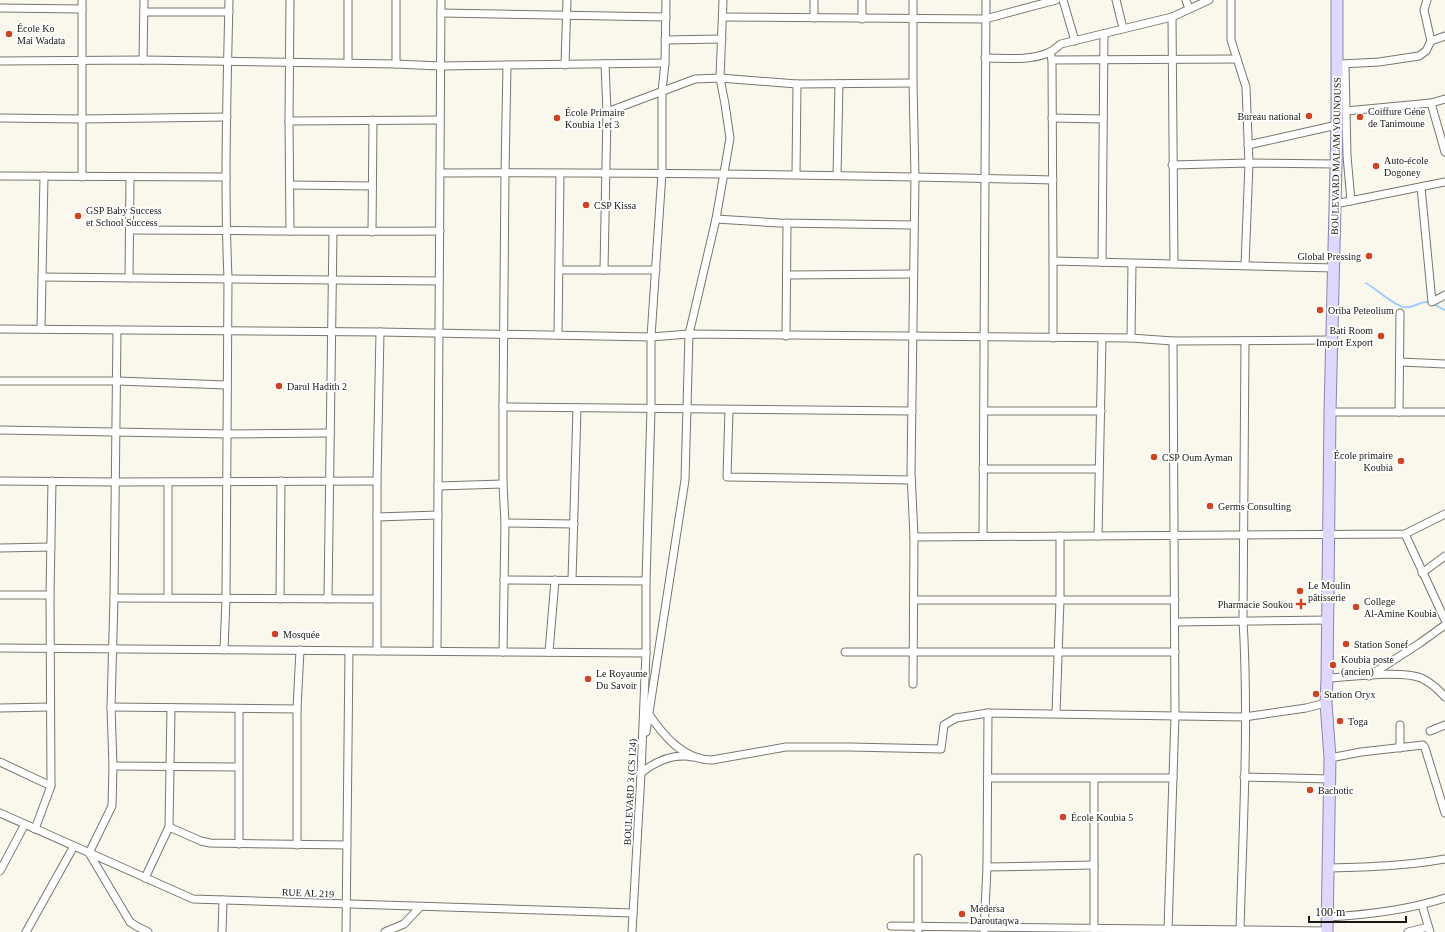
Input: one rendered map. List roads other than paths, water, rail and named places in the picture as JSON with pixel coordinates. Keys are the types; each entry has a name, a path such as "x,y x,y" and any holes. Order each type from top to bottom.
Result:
{"main road":[{"name":"BOULEVARD MALAM YOUNOUSS","path":"1327,931 1330,758 1326,703 1330,412 1334,312 1337,124 1341,64 1338,0"}],"street":[{"path":"82,0 82,177"},
{"path":"144,0 144,60"},
{"path":"224,650 226,598 228,330 226,117 229,0"},
{"path":"290,0 290,231"},
{"path":"348,0 348,63"},
{"path":"396,0 396,64"},
{"path":"438,651 441,0"},
{"path":"565,65 567,0"},
{"name":"BOULEVARD 3 (CS 124)","path":"632,932 642,761 646,653 651,337 662,173 662,91 665,63 666,0"},
{"path":"642,761 684,480 689,334 716,219 730,138 726,104 720,78 723,0"},
{"path":"814,0 814,18"},
{"path":"862,0 862,19"},
{"path":"913,0 914,177 911,480 914,536 913,684"},
{"path":"983,536 986,0"},
{"path":"723,18 985,19 1036,2 1056,0"},
{"path":"1063,0 1075,41"},
{"path":"1116,0 1123,28"},
{"path":"1186,0 1188,9"},
{"path":"985,58 1024,58 1040,56 1050,52 1062,44 1172,17 1209,0"},
{"path":"1231,0 1232,40 1246,87 1249,163 1245,265"},
{"path":"1351,201 1347,156 1346,111 1341,64 1379,62 1419,56 1426,51 1431,41 1424,10 1427,0"},
{"path":"0,8 32,4 82,9"},
{"path":"144,12 229,12"},
{"path":"441,14 666,17"},
{"path":"1172,17 1174,264"},
{"path":"1102,262 1102,119 1104,34"},
{"path":"1431,41 1445,36"},
{"path":"665,40 722,39"},
{"path":"1050,52 1052,60 1053,338"},
{"path":"1052,60 1237,59"},
{"path":"0,61 144,60 440,66 665,63"},
{"path":"604,270 606,173 605,64"},
{"path":"503,652 505,523 503,484 503,407 507,65"},
{"path":"606,112 695,79 720,78 797,84 913,83"},
{"path":"796,174 797,84"},
{"path":"837,175 839,84"},
{"path":"1346,111 1431,103 1445,99"},
{"path":"1431,103 1445,152"},
{"path":"0,118 82,119 226,117"},
{"path":"1052,118 1102,119"},
{"path":"372,232 373,120"},
{"path":"289,121 440,120"},
{"path":"1248,145 1337,124"},
{"path":"1172,165 1249,163 1336,164"},
{"path":"440,173 662,173 724,175 796,174 1053,180"},
{"path":"558,335 560,173"},
{"path":"0,176 226,177"},
{"path":"41,329 44,176"},
{"path":"129,278 130,177"},
{"path":"1335,204 1445,182"},
{"path":"290,185 372,186"},
{"path":"1421,187 1432,302 1445,295"},
{"path":"716,219 787,223 913,225"},
{"path":"786,336 787,223"},
{"path":"130,230 332,232 440,231"},
{"path":"328,599 332,232"},
{"path":"1053,261 1335,268"},
{"path":"1131,338 1132,264"},
{"path":"560,270 656,270"},
{"path":"787,275 913,274"},
{"path":"42,277 439,281"},
{"path":"1399,412 1400,312"},
{"path":"0,329 504,333 651,337 689,334 1131,338 1245,341 1332,340"},
{"path":"117,330 116,482 111,707 113,766 112,806 89,853 130,922 148,932"},
{"path":"377,651 377,481 380,332"},
{"path":"1098,536 1102,338"},
{"path":"1168,929 1175,716 1173,340"},
{"path":"1240,929 1244,777 1244,645 1242,620 1245,341"},
{"path":"1400,362 1445,364"},
{"path":"0,381 117,381 227,385"},
{"path":"503,407 687,410 912,411"},
{"path":"572,580 577,408"},
{"path":"729,410 727,477 911,480"},
{"path":"984,411 1100,411"},
{"path":"1330,412 1445,412"},
{"path":"0,430 227,434 330,433"},
{"path":"983,469 1099,469"},
{"path":"0,481 377,481"},
{"path":"35,829 51,786 50,595 52,481"},
{"path":"280,599 281,481"},
{"path":"168,482 168,598"},
{"path":"438,486 503,484"},
{"path":"914,536 1244,536 1405,534 1445,514"},
{"path":"377,517 438,515"},
{"path":"505,523 574,524"},
{"path":"1405,534 1445,620"},
{"path":"1056,713 1060,600 1060,536"},
{"path":"0,548 51,548"},
{"path":"1422,572 1445,556"},
{"path":"504,580 646,581"},
{"path":"549,652 555,580"},
{"path":"0,595 50,595"},
{"path":"114,598 376,599"},
{"path":"914,600 1174,600"},
{"path":"1175,622 1328,620"},
{"path":"1368,676 1420,643 1445,625"},
{"path":"0,648 646,653"},
{"path":"297,844 300,650"},
{"path":"346,932 349,651"},
{"path":"845,652 1175,652"},
{"path":"1327,678 1398,674 1419,677 1428,681 1445,697"},
{"path":"641,773 651,765 663,759 676,756 689,756 703,760 712,760 786,747 941,749 944,725 956,718 988,713 1244,717 1306,708 1326,703"},
{"path":"644,705 649,714 671,741 680,749 697,758"},
{"path":"0,708 50,707"},
{"path":"111,707 298,709"},
{"path":"145,878 169,827 171,708"},
{"path":"239,709 239,844"},
{"path":"984,929 987,866 988,713"},
{"path":"1400,725 1400,748"},
{"path":"1430,731 1445,725"},
{"path":"1330,758 1361,752 1422,745 1425,746 1445,813"},
{"path":"0,762 51,786"},
{"path":"113,766 238,767"},
{"path":"1244,777 1330,779"},
{"path":"988,778 1173,778"},
{"path":"1094,779 1094,929"},
{"name":"RUE AL 219","path":"0,813 193,900 633,913"},
{"path":"0,872 25,824"},
{"path":"169,827 206,842 239,844 348,845"},
{"path":"26,932 74,846"},
{"path":"918,858 918,929"},
{"path":"1329,868 1402,865 1445,859"},
{"path":"987,866 1094,865"},
{"path":"1328,917 1371,914 1445,898"},
{"path":"222,932 223,900"},
{"path":"1408,932 1429,930 1422,904"},
{"path":"385,932 404,924 420,907"},
{"path":"891,926 918,929 1240,929 1327,931"}],"waterway":[{"path":"1366,283 1399,306 1409,307 1428,302 1445,310"}],"place":[{"name":"École Ko Mai Wadata","path":"9,34"},
{"name":"Bureau national","path":"1309,116"},
{"name":"Coiffure Géne de Tanimoune","path":"1360,117"},
{"name":"École Primaire Koubia 1 et 3","path":"557,118"},
{"name":"Auto-école Dogoney","path":"1376,166"},
{"name":"CSP Kissa","path":"586,205"},
{"name":"GSP Baby Success et School Success","path":"78,216"},
{"name":"Global Pressing","path":"1369,256"},
{"name":"Oriba Peteolium","path":"1320,310"},
{"name":"Bati Room Import Export","path":"1381,336"},
{"name":"Darul Hadith 2","path":"279,386"},
{"name":"CSP Oum Ayman","path":"1154,457"},
{"name":"École primaire Koubia","path":"1401,461"},
{"name":"Germs Consulting","path":"1210,506"},
{"name":"Le Moulin pâtisserie","path":"1300,591"},
{"name":"Pharmacie Soukou","path":"1301,604"},
{"name":"College Al-Amine Koubia","path":"1356,607"},
{"name":"Mosquée","path":"275,634"},
{"name":"Station Sonef","path":"1346,644"},
{"name":"Koubia poste (ancien)","path":"1333,665"},
{"name":"Le Royaume Du Savoir","path":"588,679"},
{"name":"Station Oryx","path":"1316,694"},
{"name":"Toga","path":"1340,721"},
{"name":"Bachotic","path":"1310,790"},
{"name":"École Koubia 5","path":"1063,817"},
{"name":"Médersa Daroutaqwa","path":"962,914"}]}
